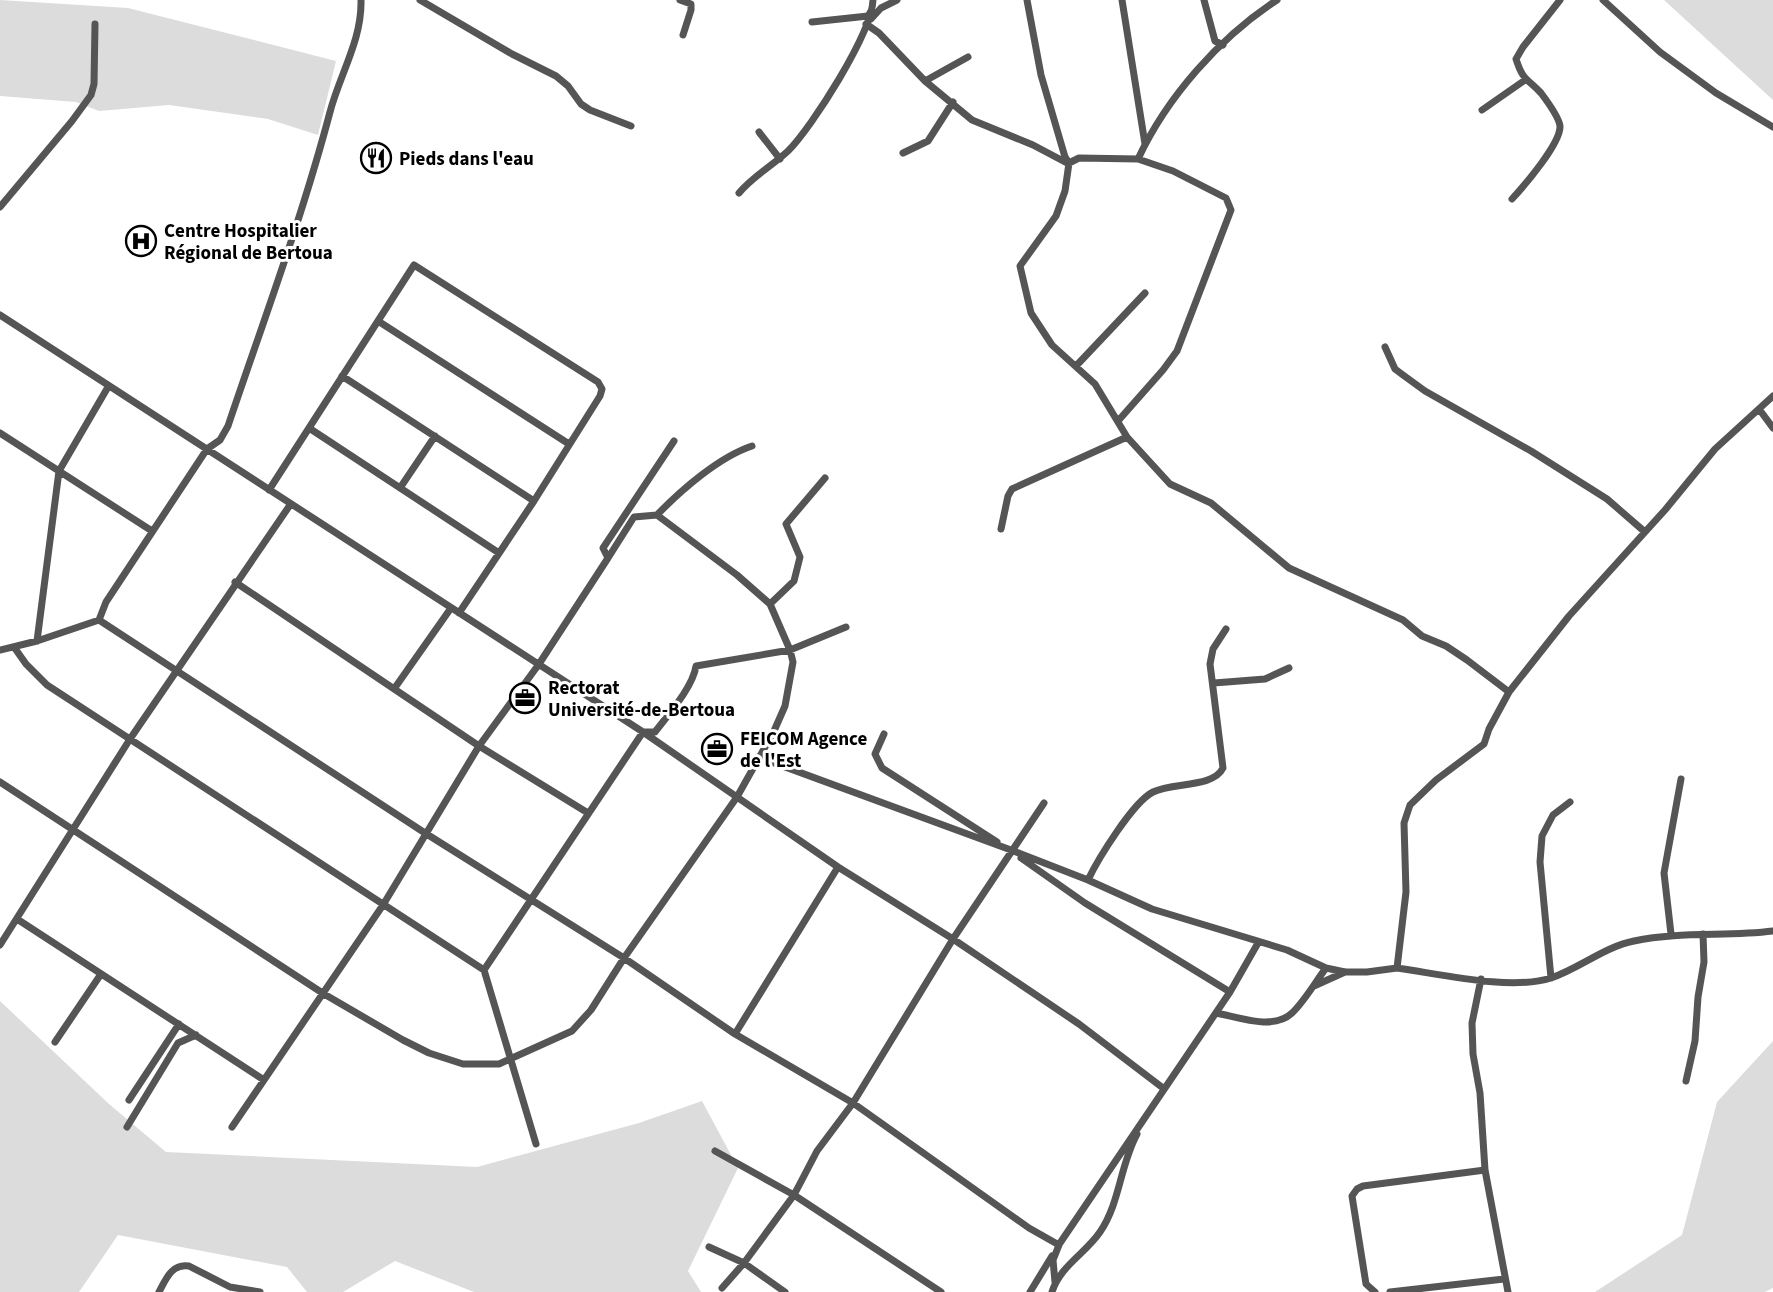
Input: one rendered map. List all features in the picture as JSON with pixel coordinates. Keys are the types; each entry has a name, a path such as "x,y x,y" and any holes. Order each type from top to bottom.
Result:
{"street":[{"path":"99,620 106,602 152,531 207,449 220,439 228,426 322,144 335,94 358,32 361,0"},
{"path":"420,0 512,54 556,76 568,86 581,104 590,110 631,126"},
{"path":"680,0 691,4 683,35"},
{"path":"866,24 881,8 897,0"},
{"path":"1027,0 1041,75 1065,158 1069,163 1065,191 1056,216 1020,267 1031,313 1052,345 1095,384 1127,437 1170,484 1211,503 1289,568 1394,615 1422,636 1446,646 1509,692"},
{"path":"1122,0 1145,144"},
{"path":"1204,0 1215,41 1223,45"},
{"path":"1138,159 1164,113 1210,56 1277,0"},
{"path":"1512,199 1559,134 1560,123 1541,93 1525,80 1516,59 1560,0"},
{"path":"1603,0 1660,52 1704,85 1773,127"},
{"path":"738,193 791,148 836,86 873,4"},
{"path":"812,22 867,16 873,4"},
{"path":"0,207 91,95 94,84 95,24"},
{"path":"866,24 879,33 925,81 972,120 1069,163"},
{"path":"925,81 968,57"},
{"path":"1482,110 1525,80"},
{"path":"903,153 928,141 953,102"},
{"path":"759,132 780,159"},
{"path":"1069,163 1079,158 1138,159 1202,184 1226,198 1231,210 1177,351 1118,421"},
{"path":"269,490 414,265 598,382 602,389 600,396 534,501 458,613"},
{"path":"1076,366 1145,293"},
{"path":"0,315 643,732 838,867 953,939 1079,1024 1163,1088"},
{"path":"378,321 569,444"},
{"path":"1385,347 1395,369 1414,383 1590,487 1645,532"},
{"path":"342,376 534,501"},
{"path":"37,641 59,471 108,387"},
{"path":"1397,968 1406,892 1404,823 1410,805 1436,780 1484,744 1509,692 1569,616 1715,449 1773,396"},
{"path":"1759,409 1773,428"},
{"path":"309,428 499,553"},
{"path":"0,433 152,531"},
{"path":"400,488 435,436"},
{"path":"1002,529 1008,496 1012,489 1127,437"},
{"path":"608,558 603,548 674,440"},
{"path":"657,515 671,500 733,452 752,446"},
{"path":"770,604 794,581 800,557 786,524 825,478"},
{"path":"0,945 130,739 290,505"},
{"path":"0,782 324,994 429,1053 463,1064 499,1064 572,1031 591,1010 624,958 737,797 785,706 793,662 770,604 737,575 657,515 634,517 539,664 480,746 425,832 383,905 324,994 232,1127"},
{"path":"235,583 480,746 588,813"},
{"path":"394,689 451,608"},
{"path":"0,650 37,641 99,620"},
{"path":"99,620 624,958 735,1034 853,1103 1029,1228 1059,1245"},
{"path":"643,732 655,732 682,695 695,673 696,666 790,650 846,627"},
{"path":"1088,880 1126,821 1152,792 1212,780 1223,768 1210,664 1226,629"},
{"path":"14,647 47,685 484,970 536,1144"},
{"path":"1214,683 1265,679 1290,668"},
{"path":"484,970 643,732"},
{"path":"884,734 875,754 882,768 1011,850 1085,904 1230,992"},
{"path":"758,757 1011,850 1152,909 1287,950 1326,968 1345,972 1397,968 1516,983 1551,978 1613,947 1631,941 1671,934 1773,931"},
{"path":"1671,934 1664,873 1681,779"},
{"path":"1551,978 1540,862 1542,836 1553,815 1570,802"},
{"path":"722,1288 794,1195 817,1152 853,1103 953,939 1044,803"},
{"path":"735,1034 838,867"},
{"path":"17,919 264,1080"},
{"path":"1686,1081 1695,1041 1704,962 1703,934"},
{"path":"1030,1292 1163,1088 1230,992 1258,943"},
{"path":"1216,1013 1249,1020 1279,1021 1292,1013 1326,968"},
{"path":"1312,988 1345,972"},
{"path":"55,1042 101,974"},
{"path":"1481,979 1472,1023 1473,1054 1480,1093 1485,1170 1508,1292"},
{"path":"129,1100 178,1024"},
{"path":"127,1127 178,1043 196,1035"},
{"path":"1052,1292 1064,1269 1099,1235 1111,1215 1134,1140 1163,1088"},
{"path":"715,1151 794,1195 941,1292"},
{"path":"1375,1292 1366,1284 1352,1196 1357,1189 1485,1170"},
{"path":"1055,1282 1053,1260 1059,1245"},
{"path":"709,1247 744,1263 785,1292"},
{"path":"159,1292 167,1277 176,1267 182,1265 230,1287 260,1292"},
{"path":"1390,1292 1504,1279"}],"shaded area":[{"path":"0,0 128,8 336,61 318,135 268,119 169,105 99,111 76,102 0,96"},
{"path":"1664,0 1773,0 1773,100"},
{"path":"0,1001 109,1104 166,1152 477,1167 639,1123 702,1101 738,1168 688,1271 701,1292 474,1292 395,1261 343,1292 307,1292 287,1267 118,1235 79,1292 0,1292"},
{"path":"1773,1041 1773,1288 1765,1292 1595,1292 1682,1235 1717,1102"}],"place":[{"name":"Pieds dans l'eau","path":"376,158"},
{"name":"Centre Hospitalier Régional de Bertoua","path":"141,241"},
{"name":"Rectorat Université-de-Bertoua","path":"525,698"},
{"name":"FEICOM Agence de l'Est","path":"717,749"}]}
